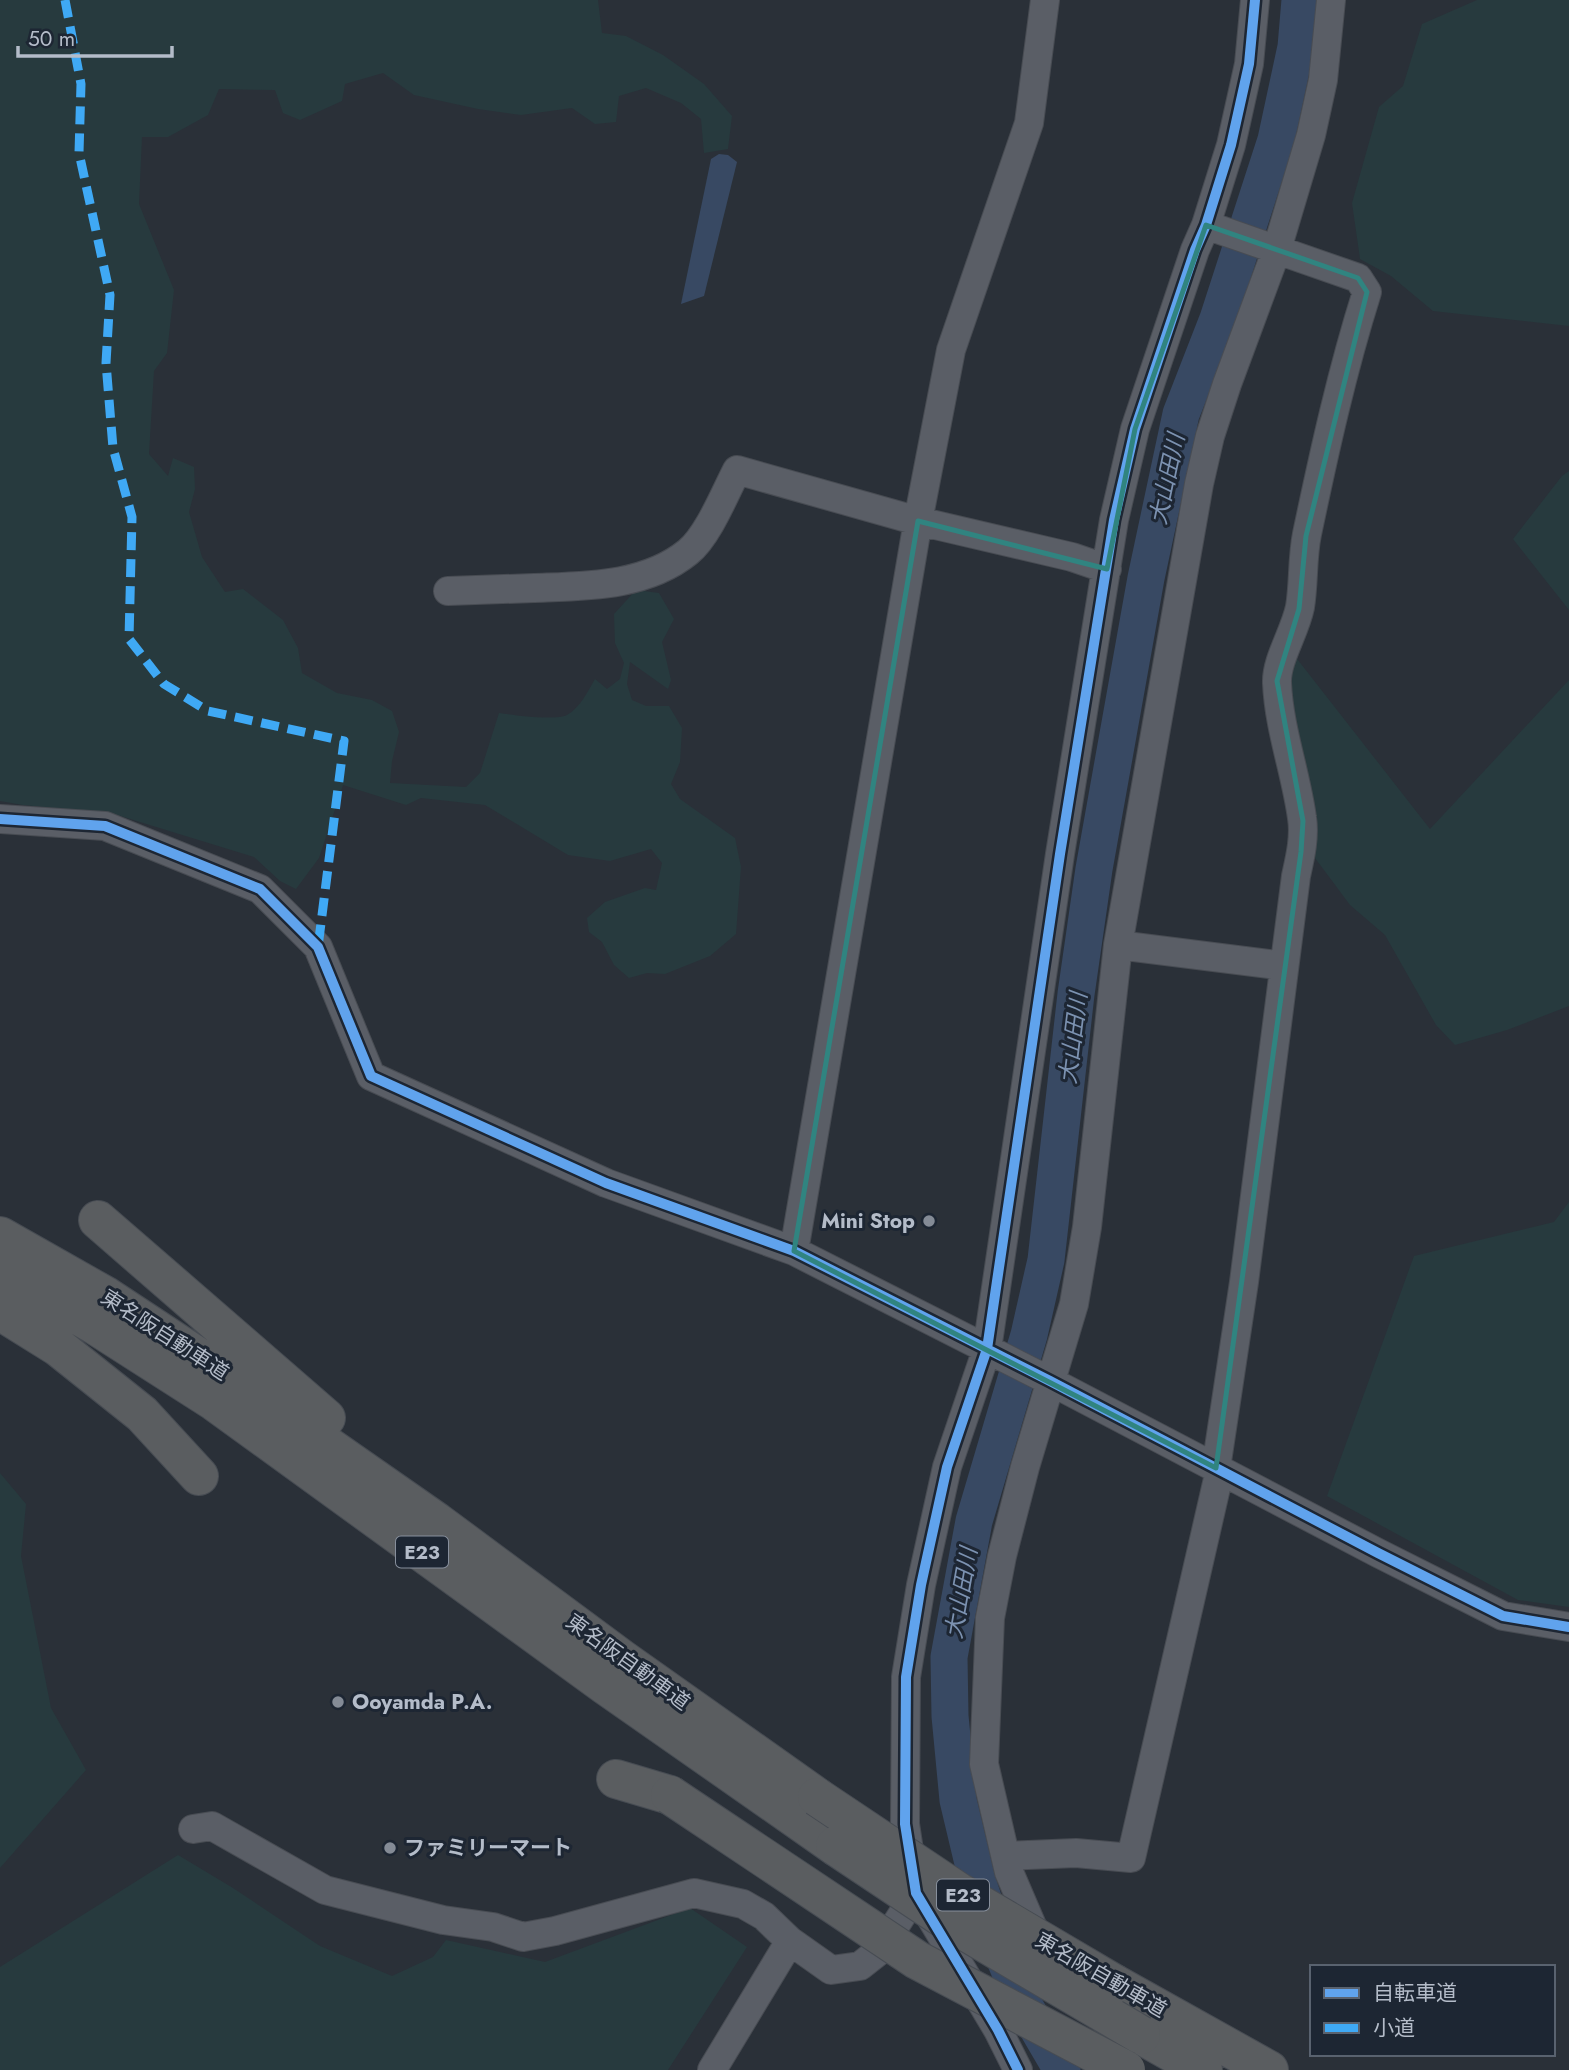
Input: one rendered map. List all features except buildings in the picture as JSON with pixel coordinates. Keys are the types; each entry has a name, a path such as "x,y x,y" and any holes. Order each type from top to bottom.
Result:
{"highway":[{"path":"98,1220 332,1424 405,1481 437,1522"},
{"name":"東名阪自動車道","path":"0,1236 106,1296 232,1379 437,1522 622,1659 817,1797 959,1892 1115,1984 1269,2070"},
{"name":"東名阪自動車道","path":"0,1271 93,1324 215,1402 605,1685 946,1920 1203,2070"},
{"path":"0,1311 58,1348 142,1415 199,1476"},
{"path":"616,1779 670,1796 917,1960 1126,2070"}],"street":[{"path":"794,1251 918,521 951,350 1029,123 1045,0"},
{"path":"1018,2070 998,2030 915,1893 905,1824 906,1677 921,1586 947,1467 990,1350 1060,855 1114,520 1135,429 1231,145 1249,64 1255,0"},
{"path":"1100,2070 1048,1964 1009,1872 984,1764 990,1618 1002,1556 1048,1380 1067,1331 1074,1304 1087,1227 1118,945 1163,683 1210,436 1276,249 1311,135 1323,80 1331,0"},
{"path":"1007,1856 1076,1853 1131,1858 1218,1469 1301,852 1303,821 1277,681 1281,659 1291,638 1299,609 1306,536 1353,336 1367,292 1358,278 1206,225"},
{"path":"447,591 597,586 633,578 666,566 690,551 707,528 737,470 918,521 1072,557 1107,569"},
{"path":"0,819 105,827 260,889 318,947 371,1076 606,1183 794,1251 1503,1616 1569,1627"},
{"path":"1118,945 1284,966"},
{"path":"193,1829 212,1826 326,1890 443,1920 493,1927 523,1937 555,1931 694,1893 743,1904 764,1916 790,1941 831,1970 860,1966 879,1951 915,1893"},
{"path":"712,2070 790,1941"}],"highlighted area":[{"path":"1206,225 1358,278 1367,292 1306,536 1299,609 1277,681 1303,821 1301,852 1216,1468 794,1251 918,521 1107,569 1135,429"}],"green space":[{"path":"0,0 598,0 602,33 626,36 663,55 704,84 732,116 728,149 704,153 701,119 681,103 646,88 619,96 616,122 595,124 572,108 521,115 414,95 383,73 345,84 342,101 300,120 283,113 275,90 219,89 208,115 168,137 142,137 139,204 174,290 167,353 154,371 149,454 168,476 173,458 194,467 195,489 189,512 202,557 225,592 243,589 283,620 298,648 302,673 337,693 372,700 392,711 399,732 390,783 466,787 480,773 499,713 561,717 576,708 595,679 607,689 620,679 624,663 615,643 614,614 636,590 659,593 674,619 662,642 671,680 668,689 630,662 627,684 632,700 646,706 669,706 682,728 680,762 671,784 680,799 735,838 741,867 736,934 710,956 665,974 647,973 629,978 614,965 602,942 589,932 587,918 605,902 645,888 656,890 662,863 651,849 610,861 568,855 485,805 421,798 406,805 343,785 319,858 296,889 280,881 254,857 114,814 0,801"},
{"path":"1477,0 1569,0 1569,326 1433,311 1391,276 1360,259 1352,203 1379,107 1403,86 1422,24"},
{"path":"1569,471 1569,610 1513,539 1562,476"},
{"path":"1294,655 1430,829 1569,680 1569,1006 1507,1030 1455,1045 1436,1025 1385,935 1350,905 1312,854 1284,681"},
{"path":"1569,1202 1569,1607 1518,1600 1327,1496 1414,1256 1554,1222"},
{"path":"0,1473 26,1504 21,1556 51,1708 86,1770 0,1868"},
{"path":"178,1855 320,1946 392,1976 433,1957 446,1940 545,1962 690,1908 747,1947 668,2070 0,2070 0,1967"}],"water":[{"path":"719,154 728,155 737,162 704,296 681,304 711,159"}],"waterway":[{"name":"大山田川","path":"1062,2070 1024,2005 998,1943 977,1880 958,1800 950,1716 949,1657 974,1521 1029,1335 1046,1260 1076,994 1094,869 1146,578 1181,414 1218,319 1276,140 1296,47 1300,0"}],"marked path":[{"path":"65,0 81,84 79,153 110,295 106,363 113,448 132,517 129,639 164,684 208,711 344,741 318,947"}],"cycle path":[{"path":"1018,2070 998,2030 916,1893 905,1824 906,1677 921,1585 947,1467 987,1349 1060,854 1114,520 1135,429 1231,145 1249,64 1255,0"},
{"path":"0,819 105,826 260,889 318,947 371,1076 606,1183 794,1251 1503,1616 1569,1627"}],"place":[{"name":"Mini Stop","path":"929,1221"},
{"name":"Ooyamda P.A.","path":"338,1702"},
{"name":"ファミリーマート","path":"390,1848"}]}
